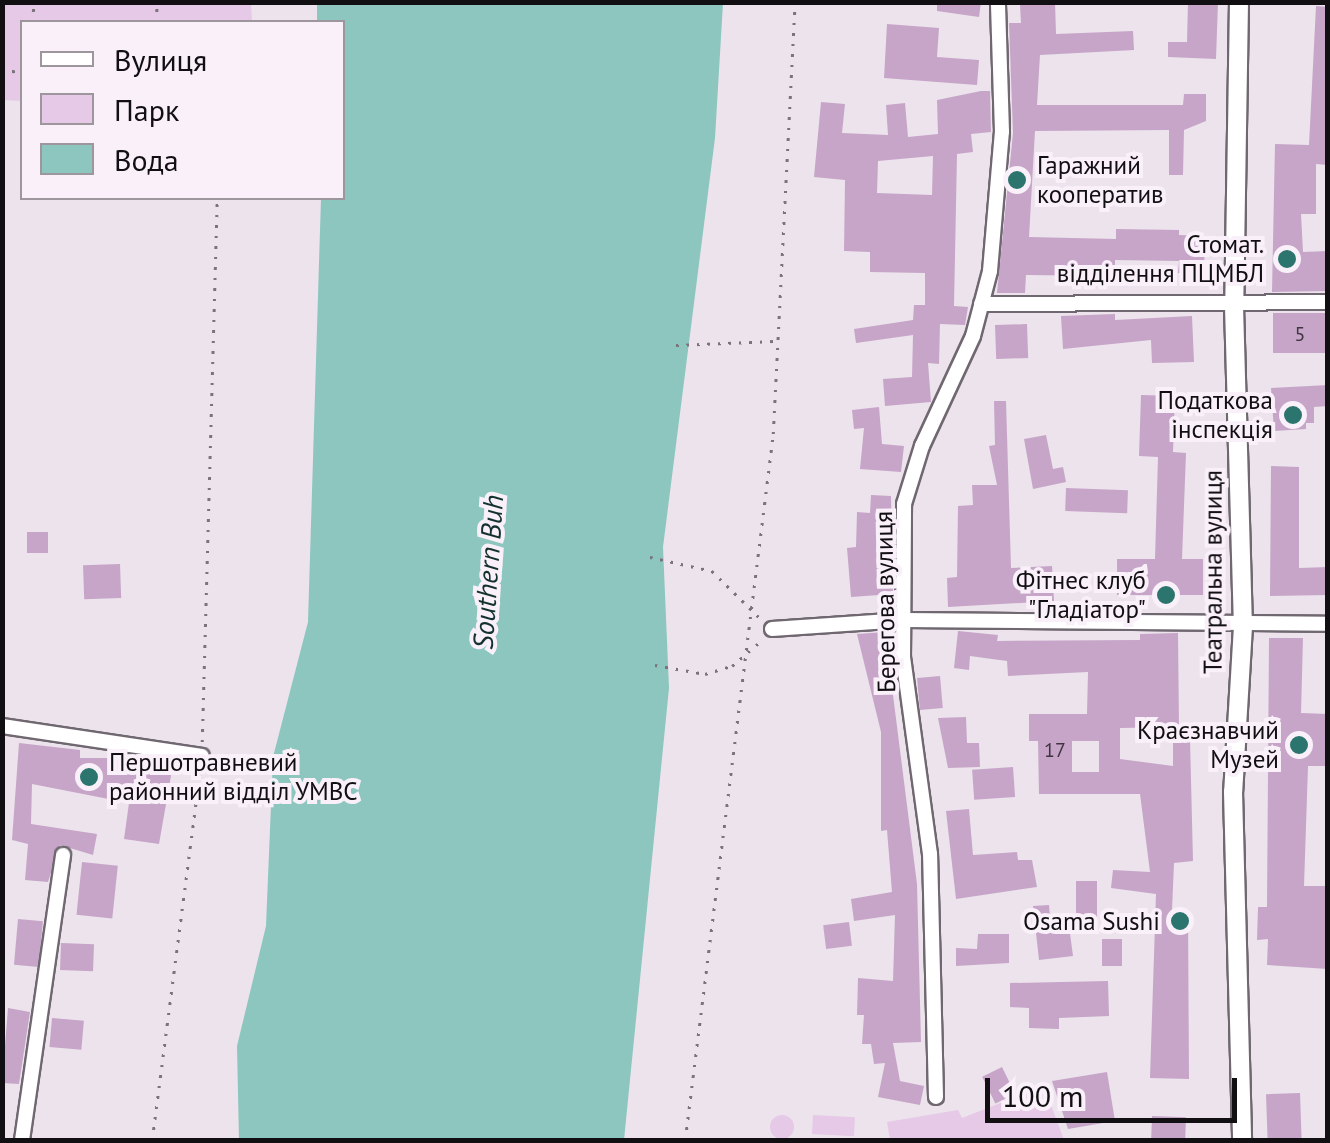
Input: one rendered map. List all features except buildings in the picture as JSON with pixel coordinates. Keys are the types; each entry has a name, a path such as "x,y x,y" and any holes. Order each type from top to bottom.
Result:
{"street":[{"name":"Берегова вулиця","path":"936,1097 930,854 903,658 904,504 981,304 1002,132 998,2"},
{"name":"Театральна вулиця","path":"1240,2 1234,306 1243,626 1233,792 1242,1140"},
{"path":"981,304 1161,299 1234,306 1328,302"},
{"path":"772,629 904,620 1160,619 1243,626 1328,624"},
{"path":"2,726 202,756"},
{"path":"22,1140 63,855"}],"path":[{"path":"686,1140 773,434 795,2"},
{"path":"152,1140 202,756 217,200"},
{"path":"676,345 777,341"},
{"path":"650,557 712,571 772,629 744,658 705,674 655,665"}],"green space":[{"path":"2,3 251,3 252,20 20,20 20,101 3,100"},
{"path":"1044,1086 1064,1140 890,1140 887,1122 958,1110 962,1118"},
{"path":"782,1115 791,1118 791,1136 782,1139 773,1136 770,1127 773,1118"},
{"path":"813,1115 855,1117 854,1136 812,1134"}],"water":[{"name":"Southern Buh","path":"317,3 723,3 715,138 663,547 669,688 624,1140 239,1140 237,1046 266,926 273,757 308,622 321,200 345,200 345,20 317,20"}],"place":[{"name":"Гаражний кооператив","path":"1017,180"},
{"name":"Стомат. відділення ПЦМБЛ","path":"1287,259"},
{"name":"Податкова інспекція","path":"1293,415"},
{"name":"Фітнес клуб \"Гладіатор\"","path":"1166,595"},
{"name":"Краєзнавчий Музей","path":"1299,745"},
{"name":"Першотравневий районний відділ УМВС","path":"89,777"},
{"name":"Osama Sushi","path":"1180,921"}]}
